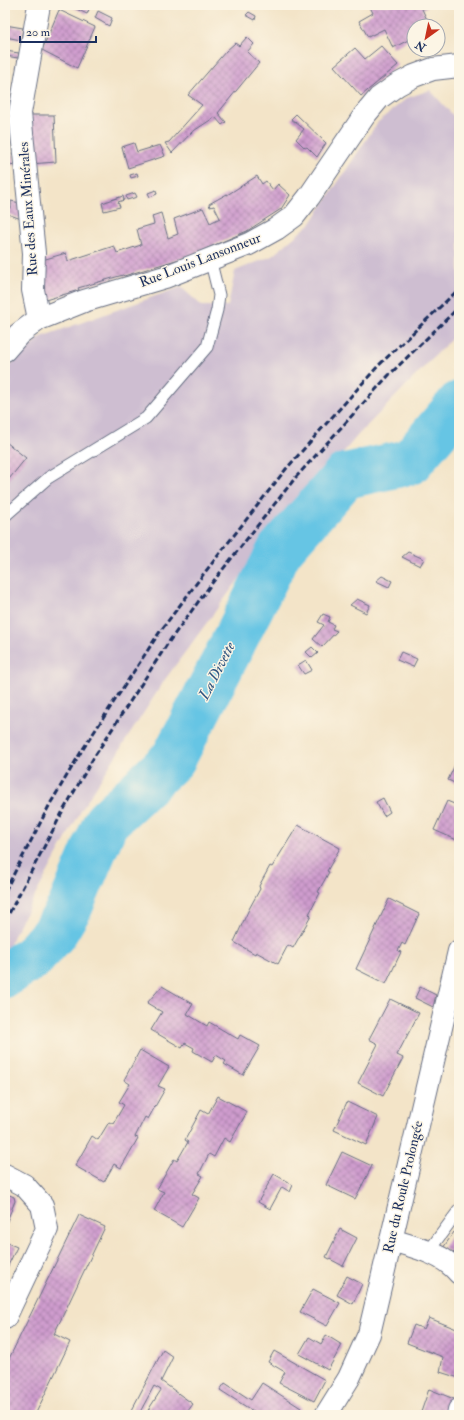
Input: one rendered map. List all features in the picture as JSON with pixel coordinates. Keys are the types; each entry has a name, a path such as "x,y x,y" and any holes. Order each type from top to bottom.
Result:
{"street":[{"name":"Rue des Eaux Minérales","path":"38,319 33,290 34,252 20,113 39,5"},
{"name":"Rue Louis Lansonneur","path":"5,350 19,334 38,319 84,301 165,277 249,244 276,229 294,216 364,116 379,98 397,85 414,76 434,70 459,66"},
{"name":"Rue du Roule Prolongée","path":"326,1415 349,1378 368,1334 459,951"},
{"path":"5,1175 24,1185 42,1205 47,1229 5,1318"},
{"path":"391,1240 428,1252 456,1268 459,1273"},
{"path":"458,1415 459,1410"}],"lane":[{"path":"5,516 48,478 146,418 208,347 219,295 210,259"},
{"path":"428,1252 459,1210"}],"shaded area":[{"path":"430,90 459,122 459,331 358,435 256,556 166,678 83,807 16,931 5,955 5,374 11,364 41,337 181,287 202,306 228,306 235,271 272,256 311,223 378,122 407,98"}],"building":[{"path":"68,5 86,5 90,7 87,14"},
{"path":"369,5 430,5 422,9 426,18 406,18 406,41 393,48 384,29 368,37 359,21 373,13"},
{"path":"59,10 95,27 77,68 42,50"},
{"path":"98,11 112,18 109,26 95,18"},
{"path":"249,12 256,16 255,20 246,15"},
{"path":"5,25 23,28 21,40 5,37"},
{"path":"247,37 254,44 247,52 259,63 218,113 226,122 222,125 215,117 192,132 172,153 165,143 169,142 202,105 188,95 226,51 235,43 239,46"},
{"path":"381,46 398,65 361,96 334,66 355,48 365,59"},
{"path":"5,51 19,53 18,58 5,56"},
{"path":"296,114 326,143 317,157 296,139 304,129 291,119"},
{"path":"29,115 54,115 56,162 30,164"},
{"path":"134,143 137,152 160,145 165,156 128,168 122,147"},
{"path":"5,153 14,155 14,166 5,163"},
{"path":"137,173 138,176 131,178 130,175"},
{"path":"257,176 262,184 266,181 273,190 278,184 290,195 281,209 247,231 189,256 124,276 123,275 78,288 79,290 42,301 39,261 66,253 68,261 114,246 117,253 141,245 137,229 154,224 152,216 161,213 168,238 178,234 174,219 203,208 210,223 220,218 214,206 210,207 209,204 227,195"},
{"path":"156,190 157,194 150,197 148,193"},
{"path":"135,193 137,197 127,200 126,196"},
{"path":"123,196 124,200 118,202 120,207 104,211 102,203"},
{"path":"11,201 20,203 21,219 5,213 5,206 11,208"},
{"path":"6,442 26,458 5,484 5,443"},
{"path":"408,552 424,559 420,566 402,557"},
{"path":"382,576 392,581 389,587 376,581"},
{"path":"357,599 370,605 366,613 350,605"},
{"path":"323,614 330,617 328,622 334,625 332,629 337,631 322,647 313,639 324,625 318,622"},
{"path":"312,647 318,653 312,658 306,652"},
{"path":"401,652 417,659 413,667 397,660"},
{"path":"306,660 312,670 304,674 298,665"},
{"path":"459,756 459,785 448,780"},
{"path":"383,798 390,812 384,816 376,802"},
{"path":"447,801 459,806 459,841 434,830"},
{"path":"298,825 340,848 327,871 329,872 318,892 320,893 309,914 311,916 293,948 288,945 278,964 256,952 255,954 234,942 260,889 259,886 270,866 272,867"},
{"path":"389,899 419,914 405,945 402,943 398,951 401,952 386,984 356,969"},
{"path":"162,986 193,1004 187,1014 207,1026 209,1022 238,1039 240,1035 260,1046 243,1075 224,1064 226,1061 216,1055 212,1062 193,1051 194,1048 185,1043 182,1048 151,1030 162,1012 147,1003"},
{"path":"420,987 436,995 433,1007 415,998"},
{"path":"390,999 419,1013 397,1055 403,1058 383,1096 358,1083 378,1044 369,1039"},
{"path":"140,1050 169,1067 158,1086 165,1089 148,1119 145,1117 135,1137 138,1138 121,1168 114,1164 104,1182 75,1166 92,1136 98,1140 109,1122 113,1124 124,1105 119,1102 130,1084 124,1080"},
{"path":"218,1096 247,1112 230,1142 224,1138 214,1157 209,1154 199,1174 203,1176 192,1194 199,1198 182,1227 154,1211 164,1192 157,1189 174,1159 177,1161 188,1142 185,1140 201,1110 208,1114"},
{"path":"347,1102 378,1117 366,1145 334,1130"},
{"path":"342,1152 372,1166 355,1199 326,1185"},
{"path":"274,1174 293,1185 290,1192 282,1187 270,1209 258,1202"},
{"path":"5,1193 14,1197 15,1201 5,1226"},
{"path":"79,1215 105,1227 54,1334 70,1342 35,1415 5,1415 5,1367"},
{"path":"340,1229 357,1238 343,1266 326,1257"},
{"path":"454,1232 459,1236 459,1258 443,1248"},
{"path":"5,1242 17,1247 5,1272"},
{"path":"347,1276 362,1284 353,1304 337,1295"},
{"path":"313,1289 340,1303 327,1326 300,1312"},
{"path":"429,1318 459,1330 459,1378 440,1372 443,1357 407,1343 414,1325 424,1329"},
{"path":"326,1335 342,1345 328,1370 299,1354 309,1337 321,1344"},
{"path":"163,1350 173,1357 161,1381 193,1404 185,1415 145,1415 161,1390 154,1386 140,1412 144,1415 133,1415 130,1413"},
{"path":"274,1351 325,1380 314,1401 279,1383 285,1372 268,1362"},
{"path":"225,1383 251,1400 262,1383 301,1408 296,1415 259,1415 220,1390"},
{"path":"429,1389 459,1401 457,1415 420,1415"}],"waterway":[{"name":"La Divette","path":"5,975 33,957 55,932 70,907 106,822 173,759 280,550 345,476 410,462 459,404"}],"railway":[{"path":"5,891 50,804 81,752 159,633 286,469 379,365 459,289"},
{"path":"5,921 63,811 94,757 168,643 212,583 296,477 389,375 459,307"}]}
